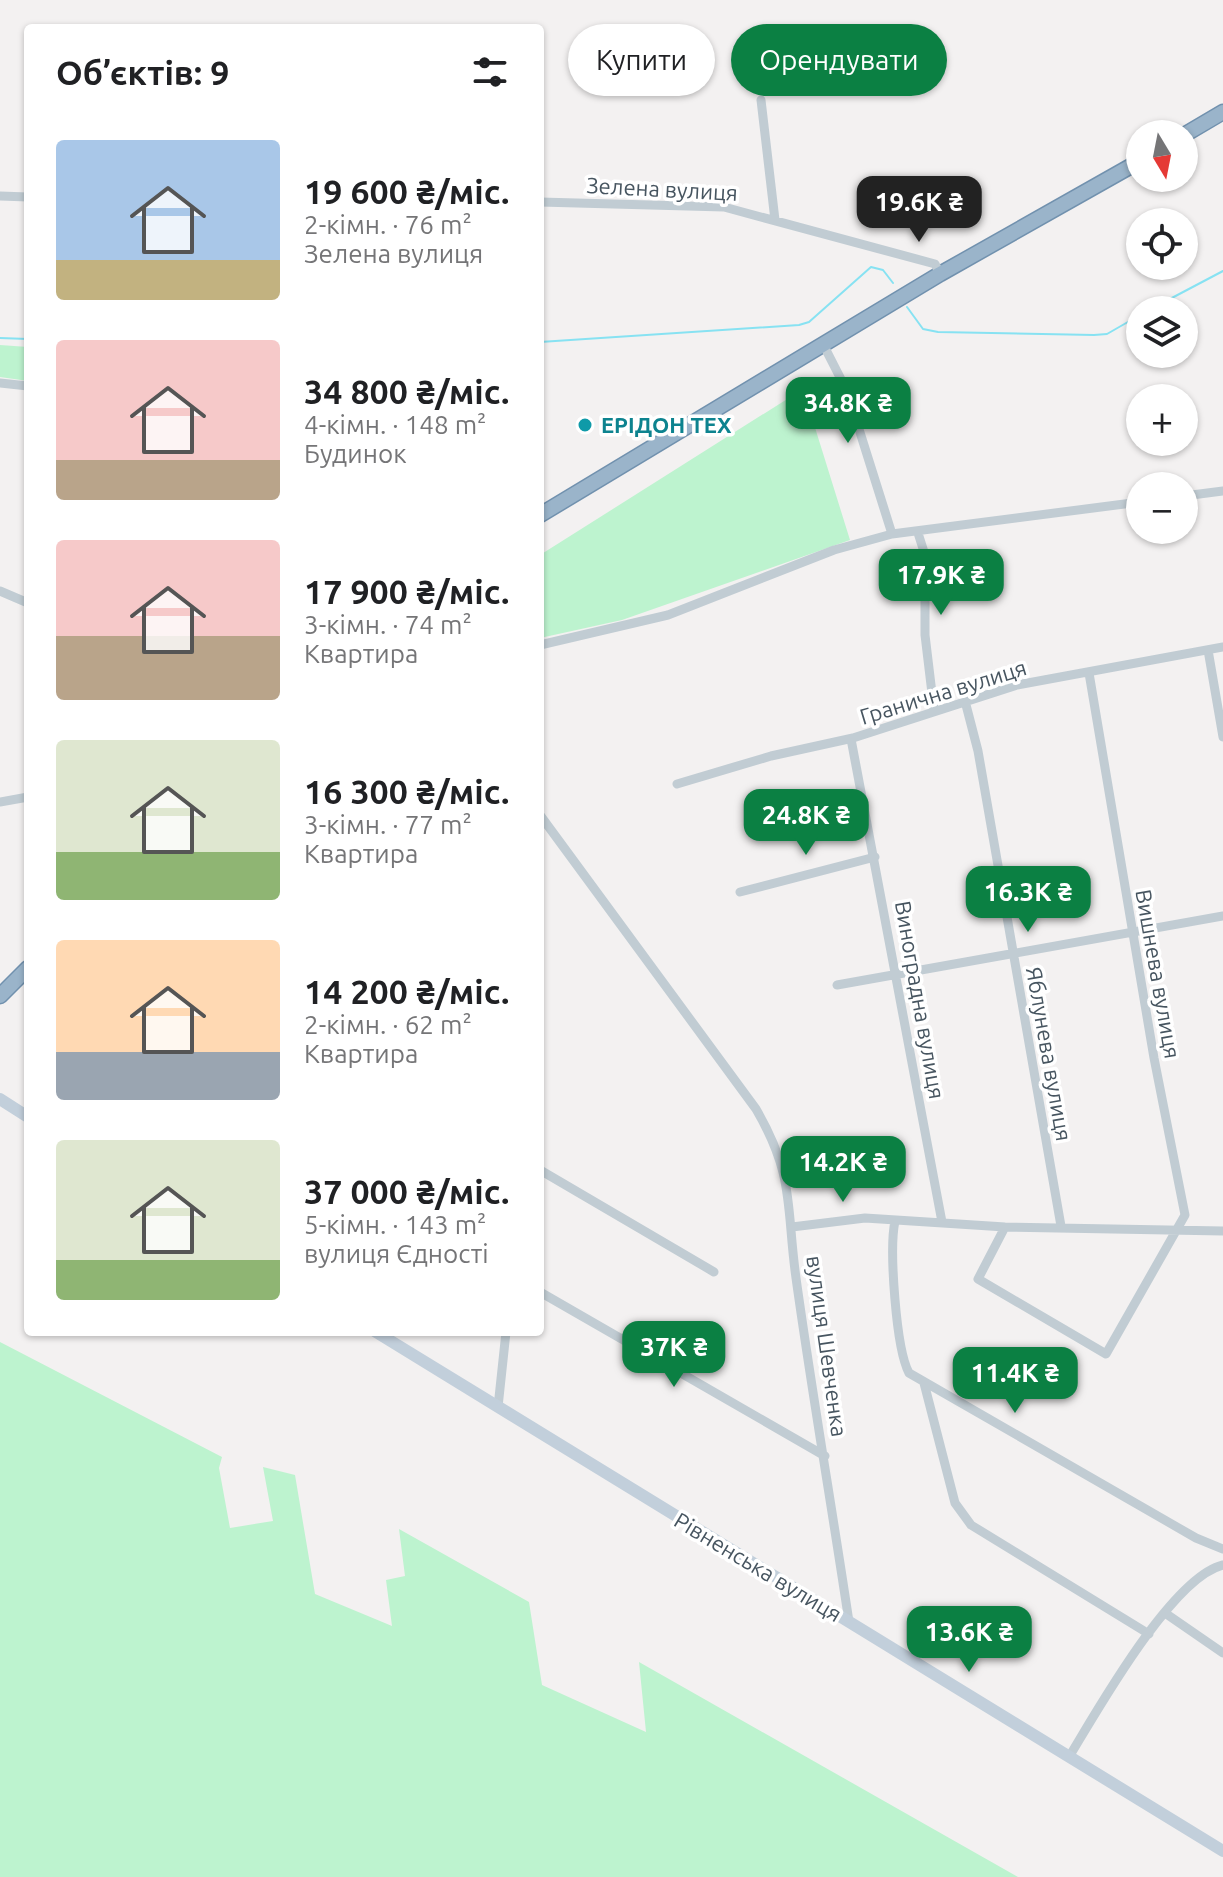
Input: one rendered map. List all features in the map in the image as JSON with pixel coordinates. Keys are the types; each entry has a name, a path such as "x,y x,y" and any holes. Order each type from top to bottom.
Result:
{"highway":[{"path":"1198,127 1223,112"},
{"path":"544,513 940,274 1126,169"},
{"path":"0,996 24,972"}],"main road":[{"path":"0,1099 24,1114"},
{"name":"Рівненська вулиця","path":"386,1336 1223,1851"}],"street":[{"path":"761,100 775,220"},
{"path":"0,196 24,197"},
{"name":"Зелена вулиця","path":"544,202 724,207 871,250 935,264 940,274"},
{"path":"823,344 847,391 892,534"},
{"path":"0,383 24,386"},
{"path":"1198,494 1223,491"},
{"path":"544,644 682,611 834,550 892,534 1126,504"},
{"path":"918,533 925,555 925,635 934,710"},
{"path":"0,591 24,601"},
{"name":"Гранична вулиця","path":"677,784 771,756 851,739 1017,685 1223,647"},
{"path":"1208,650 1223,737"},
{"name":"Вишнева вулиця","path":"1005,1227 978,1279 1106,1354 1185,1215 1089,673"},
{"name":"Яблунева вулиця","path":"965,701 978,751 1061,1226"},
{"name":"Виноградна вулиця","path":"851,739 942,1222"},
{"path":"0,802 24,798"},
{"name":"вулиця Шевченка","path":"544,820 756,1109 774,1139 786,1171 796,1277 849,1622"},
{"path":"740,892 875,857"},
{"path":"837,985 1223,916"},
{"path":"544,1172 714,1272"},
{"path":"792,1227 865,1218 1005,1227 1223,1231"},
{"path":"895,1221 893,1256 903,1362 909,1373 1196,1538 1223,1549"},
{"path":"544,1294 825,1456"},
{"path":"498,1407 506,1336"},
{"path":"924,1383 955,1503 971,1525 1149,1634"},
{"path":"1069,1757 1165,1613 1208,1568 1223,1565"},
{"path":"1165,1613 1223,1653"}],"green space":[{"path":"0,345 24,347 24,380 0,377"},
{"path":"803,389 850,540 622,620 544,637 544,552"},
{"path":"0,1342 222,1457 219,1468 230,1528 273,1521 263,1467 295,1475 315,1594 392,1626 386,1580 405,1576 399,1529 529,1602 542,1685 646,1732 639,1662 1018,1877 0,1877"}],"waterway":[{"path":"544,342 799,325 809,322 871,267 883,270 893,283"},
{"path":"1176,296 1223,271"},
{"path":"907,307 923,329 938,332 1094,335 1107,334 1126,323"},
{"path":"0,338 24,339"}],"place":[{"name":"ЕРІДОН ТЕХ","path":"585,425"}]}
